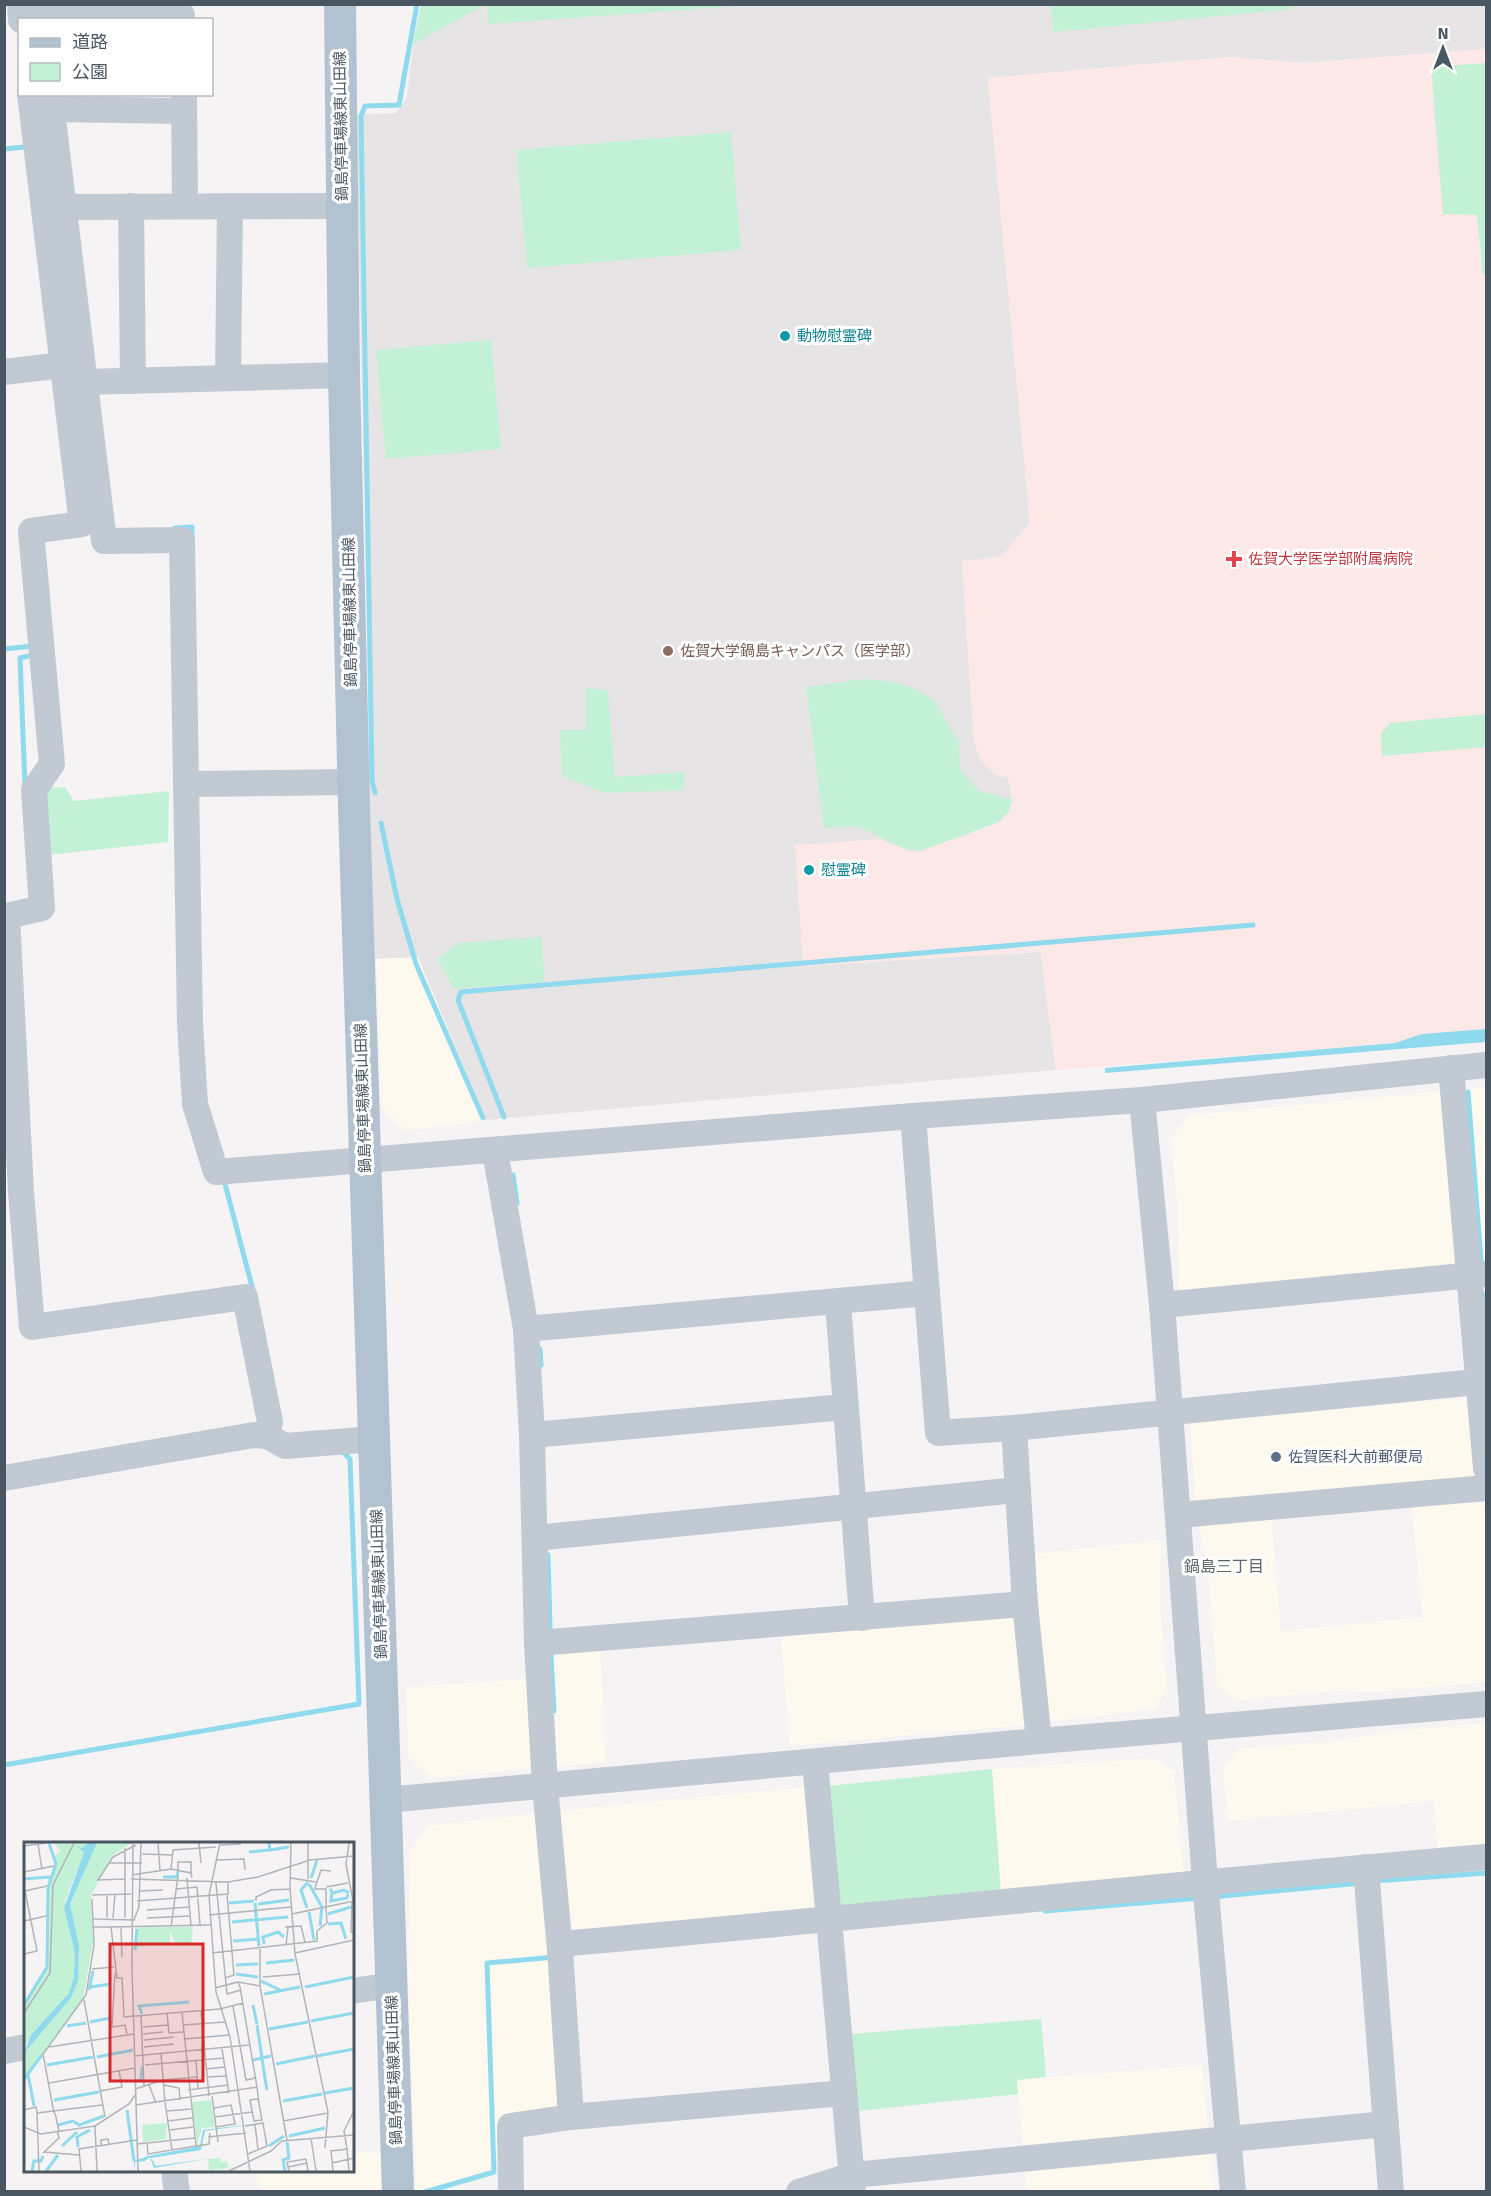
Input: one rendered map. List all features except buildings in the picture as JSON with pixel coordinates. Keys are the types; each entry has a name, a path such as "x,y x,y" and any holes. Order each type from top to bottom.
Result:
{"main road":[{"name":"鍋島停車場線東山田線","path":"340,4 344,375 354,782 398,2192"}],"street":[{"path":"33,13 182,13"},
{"path":"30,96 82,524 31,531 52,764 34,790 42,908 7,915 21,1192 32,1327 245,1297 270,1422 267,1436"},
{"path":"185,206 184,103 51,102 104,541 182,540 190,1024 195,1104 216,1172 913,1116 1142,1100 1486,1065"},
{"path":"131,206 133,381"},
{"path":"228,378 230,206"},
{"path":"63,207 342,206"},
{"path":"4,372 63,364"},
{"path":"85,382 344,375"},
{"path":"186,784 354,782"},
{"path":"1451,1068 1478,1275 1486,1468"},
{"path":"1142,1100 1162,1305 1206,1892 1233,2192"},
{"path":"913,1116 938,1432 1014,1428 1483,1382"},
{"path":"495,1151 526,1329 532,1435 537,1643 544,1786 560,1952 571,2117"},
{"path":"1162,1305 1478,1275"},
{"path":"526,1329 838,1303 927,1293"},
{"path":"838,1303 862,1618"},
{"path":"532,1435 845,1407"},
{"path":"1014,1428 1025,1604 1039,1741"},
{"path":"4,1478 254,1435 267,1436 285,1446 374,1439"},
{"path":"1179,1515 1486,1488"},
{"path":"535,1538 1018,1491"},
{"path":"537,1643 1025,1604"},
{"path":"386,1800 1039,1741 1194,1730 1486,1704"},
{"path":"815,1762 843,2093 853,2183"},
{"path":"560,1952 1367,1877 1486,1857"},
{"path":"1367,1877 1391,2192"},
{"path":"354,1991 392,1985"},
{"path":"4,2051 24,2047"},
{"path":"511,2192 510,2126 571,2117 843,2093"},
{"path":"800,2192 853,2183 1229,2139 1386,2124"},
{"path":"174,2172 177,2192"}],"shaded area":[{"name":"佐賀大学鍋島キャンパス（医学部）","path":"421,5 1486,5 1486,49 1303,63 1229,57 988,78 1030,523 1001,557 962,562 974,742 981,761 994,774 1008,778 1013,800 804,966 1041,952 1056,1070 486,1120 418,957 370,959 367,808 370,759 356,114 396,113 407,97 413,44"},
{"name":"佐賀大学医学部附属病院","path":"1486,49 1486,1029 1422,1034 1396,1043 1056,1070 1041,952 803,966 795,845 880,839 910,851 974,833 997,823 1013,800 1008,778 994,774 981,761 974,742 962,561 1001,557 1030,523 988,78 1229,57 1303,63"},
{"path":"418,957 486,1120 405,1131 382,1108 376,959"},
{"path":"1486,1087 1486,1265 1179,1293 1178,1215 1171,1138 1190,1115"},
{"path":"1486,1396 1486,1478 1270,1499 1281,1631 1423,1617 1411,1505 1484,1498 1486,1682 1375,1692 1334,1691 1235,1701 1217,1685 1209,1581 1196,1506 1190,1423"},
{"path":"1161,1540 1160,1604 1167,1690 1155,1709 1016,1726 790,1746 780,1628 1035,1608 1032,1554"},
{"path":"600,1644 606,1762 431,1778 408,1757 406,1687 543,1678 542,1649"},
{"path":"1486,1723 1486,1851 1438,1856 1434,1801 1228,1821 1223,1769 1238,1749 1337,1741 1390,1731"},
{"path":"1155,1758 1174,1771 1184,1876 1001,1893 992,1769"},
{"path":"809,1787 819,1910 549,1936 565,2111 505,2120 505,2167 425,2191 416,2191 408,1982 410,1851 427,1826 563,1810"},
{"path":"1202,2065 1214,2191 1027,2191 1017,2080"},
{"path":"354,2152 375,2152 380,2155 381,2191 263,2191 255,2172 354,2172"}],"green space":[{"path":"421,4 485,5 413,44"},
{"path":"487,4 753,4 753,5 488,24"},
{"path":"1292,4 1293,9 1053,32 1051,5"},
{"path":"1486,63 1486,275 1483,275 1477,215 1443,214 1431,67"},
{"path":"731,132 741,250 527,268 516,150"},
{"path":"491,340 501,449 386,459 376,350"},
{"path":"863,679 890,681 916,689 935,701 959,743 960,770 979,791 1013,800 1008,813 997,823 920,851 904,849 858,827 824,828 806,687"},
{"path":"585,688 608,690 615,777 684,772 684,790 605,793 562,776 560,730 586,730"},
{"path":"1486,714 1486,747 1382,756 1381,733 1390,723"},
{"path":"65,787 74,801 169,791 168,842 48,855 46,788"},
{"path":"541,937 545,982 454,989 438,959 457,943"},
{"path":"992,1769 1001,1893 836,1909 828,1786"},
{"path":"1041,2019 1046,2077 1017,2080 1018,2094 849,2112 850,2034"}],"water":[{"path":"1486,1029 1486,1042 1105,1073 1105,1068 1395,1043 1422,1034"}],"waterway":[{"path":"375,793 372,781 361,116 365,106 399,105 417,4"},
{"path":"4,149 25,147"},
{"path":"175,528 192,527 192,537"},
{"path":"4,649 33,646"},
{"path":"25,786 20,658 33,655"},
{"path":"381,823 397,899 416,964 483,1118"},
{"path":"504,1117 458,1000 461,992 1253,925"},
{"path":"1468,1092 1481,1260"},
{"path":"513,1175 517,1203"},
{"path":"224,1180 254,1294"},
{"path":"1485,1294 1486,1310"},
{"path":"540,1349 541,1365"},
{"path":"4,1765 359,1704 350,1459 340,1452"},
{"path":"548,1555 550,1627"},
{"path":"551,1656 554,1711"},
{"path":"1374,1881 1486,1873"},
{"path":"1212,1897 1361,1883"},
{"path":"1045,1911 1200,1898"},
{"path":"425,2192 494,2172 487,1963 555,1957"}],"place":[{"name":"動物慰霊碑","path":"785,336"},
{"name":"佐賀大学医学部附属病院","path":"1234,559"},
{"name":"佐賀大学鍋島キャンパス（医学部）","path":"668,651"},
{"name":"慰霊碑","path":"809,870"},
{"name":"佐賀医科大前郵便局","path":"1276,1457"}],"district":[{"name":"鍋島三丁目","path":"1224,1567"}]}
